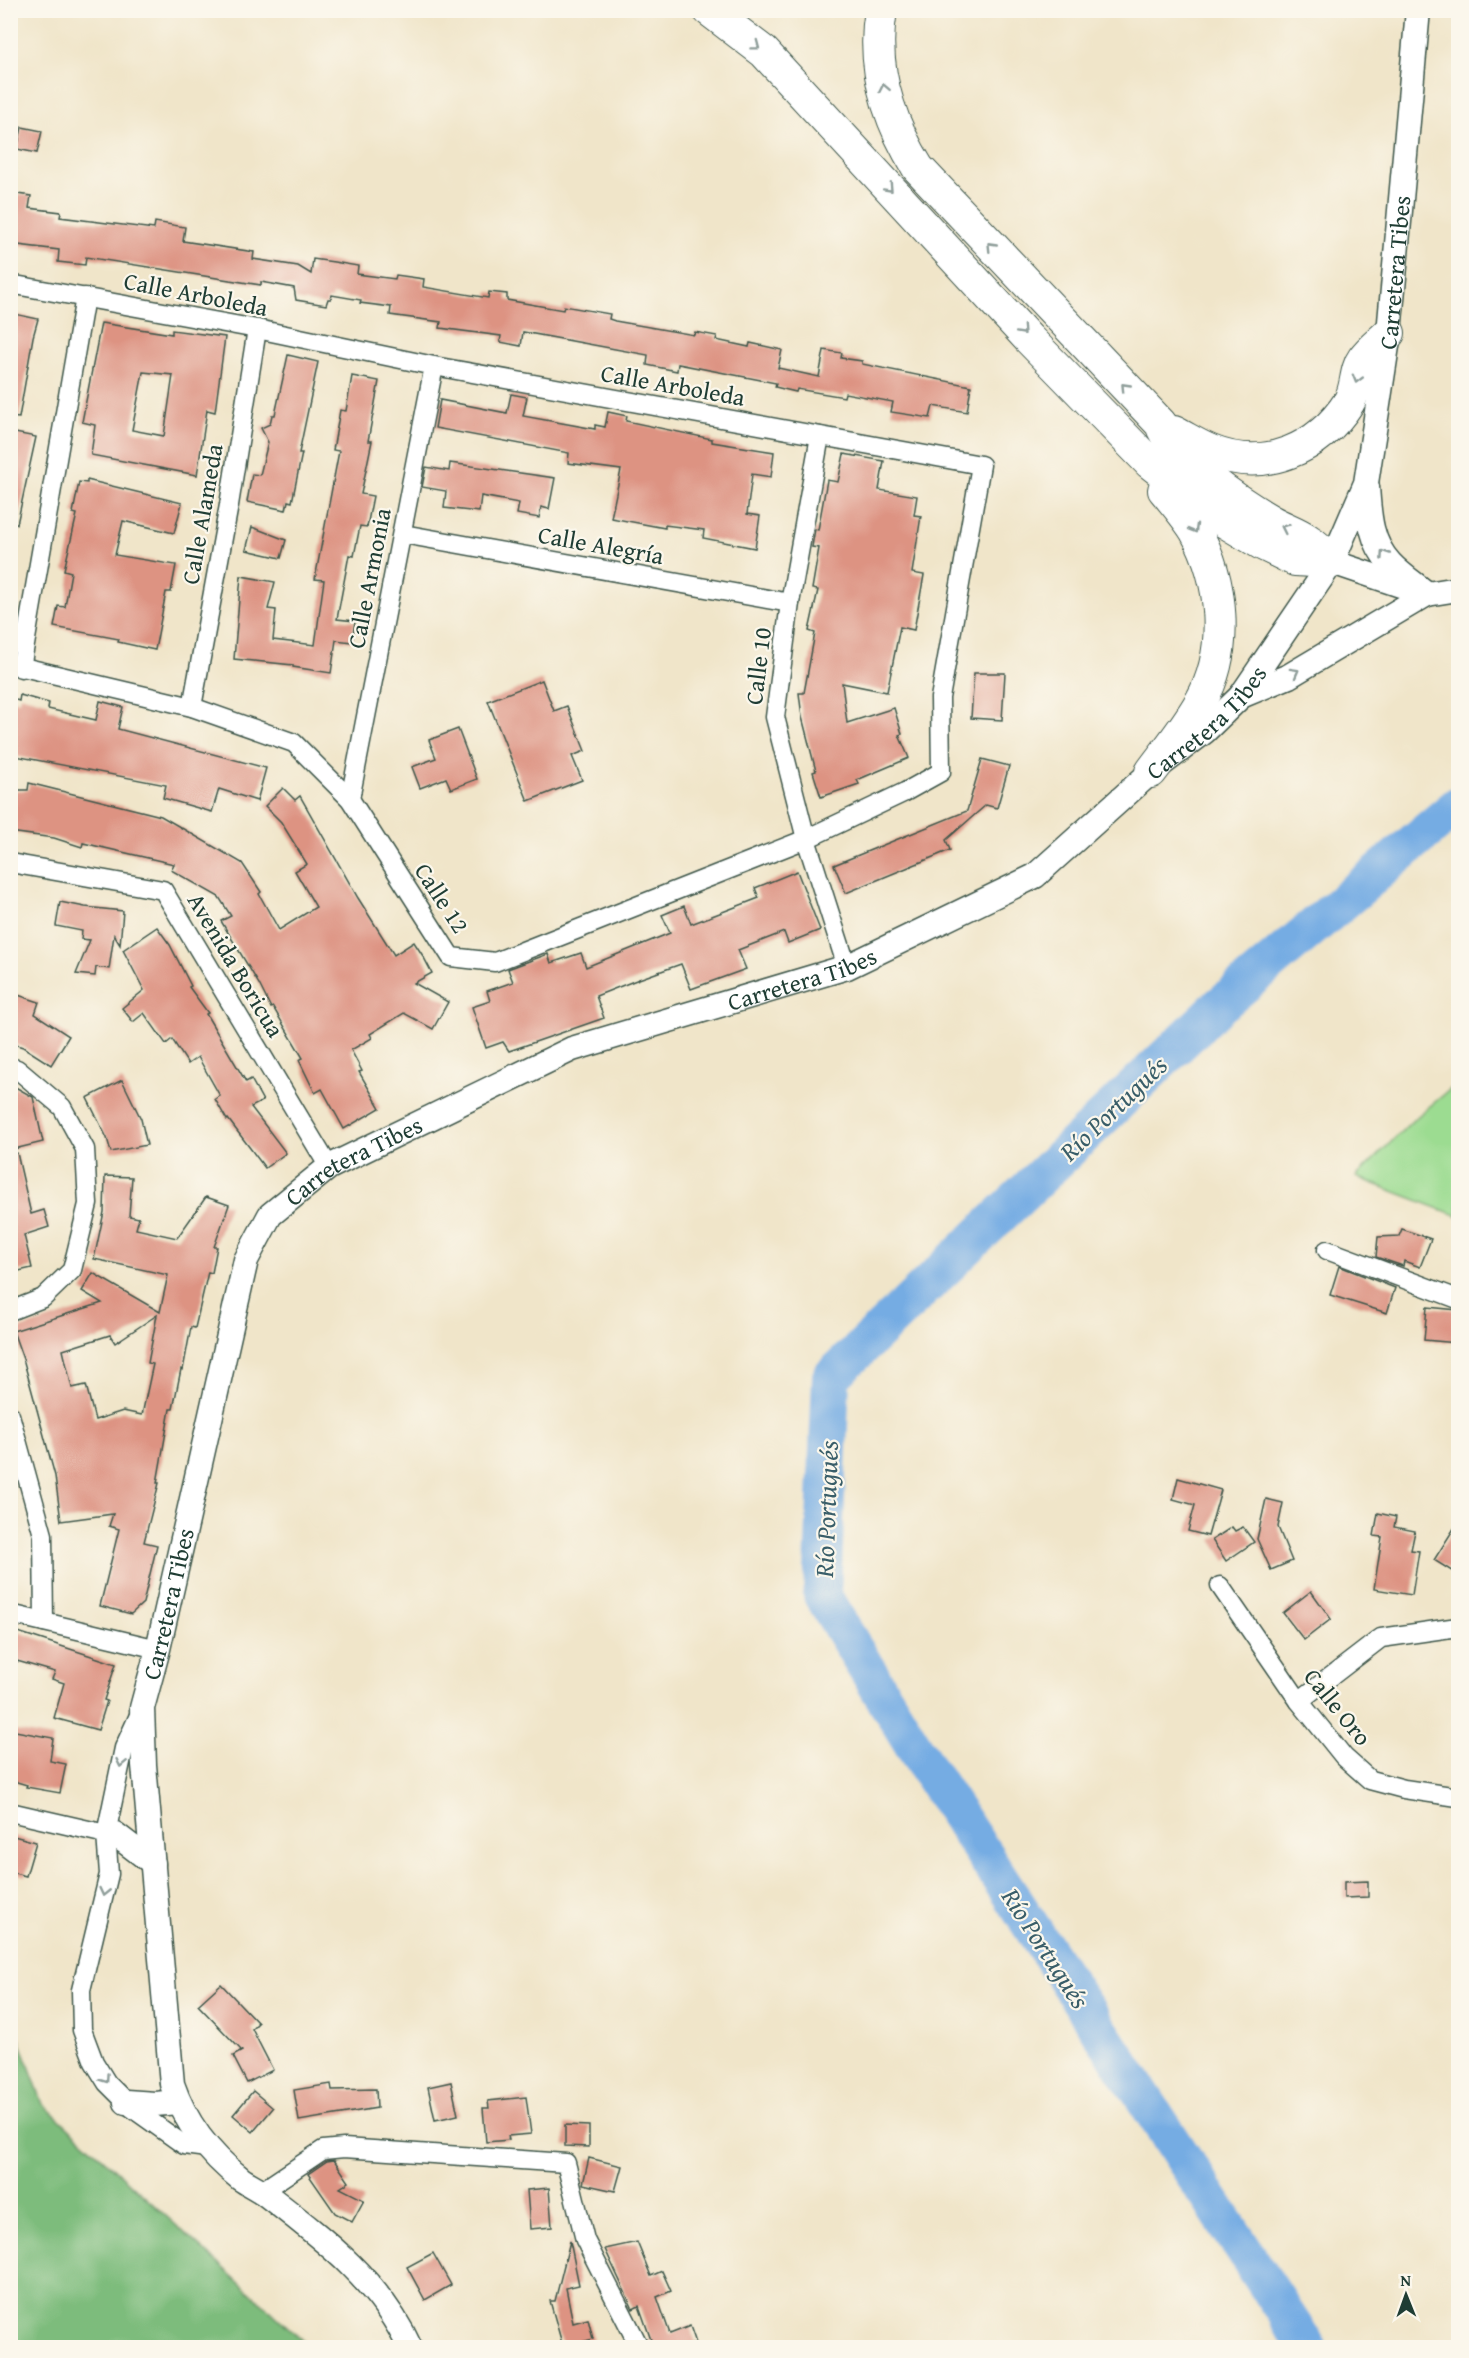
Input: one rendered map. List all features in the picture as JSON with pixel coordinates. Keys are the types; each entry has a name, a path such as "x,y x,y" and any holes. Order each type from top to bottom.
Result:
{"highway":[{"path":"710,10 764,52 1029,339 1150,463 1225,522 1262,544 1295,560 1332,562"},
{"path":"882,10 879,47 886,99 905,147 918,168 1161,424 1210,451 1231,457 1276,457 1292,453 1310,443 1340,415 1351,399 1362,360 1389,333"},
{"path":"1161,424 1164,435 1198,470 1226,493 1273,522 1309,540 1332,562"},
{"path":"1150,463 1164,490 1192,525 1205,550 1213,573 1219,613 1217,652 1211,680 1201,700 1151,772"}],"street":[{"name":"Carretera Tibes","path":"410,2348 398,2322 374,2289 344,2258 262,2191 242,2180 207,2148 178,2102 172,2084 144,1765 142,1708 158,1649 246,1260 270,1215 329,1167 572,1050 847,967 1035,876 1151,772 1204,732 1241,696 1332,562 1366,483 1389,333 1418,10"},
{"name":"Calle Arboleda","path":"10,284 257,329 434,366 981,465 940,698 940,772 904,792"},
{"path":"16,666 85,297"},
{"name":"Calle Alameda","path":"192,707 229,505 257,329"},
{"name":"Calle Armonia","path":"350,799 434,366"},
{"name":"Calle 10","path":"820,436 790,603 775,717 806,839 847,967"},
{"path":"1366,483 1370,521 1375,541 1390,564 1442,592"},
{"name":"Calle Alegría","path":"403,534 790,603"},
{"path":"1332,562 1442,592"},
{"path":"1241,696 1289,676 1442,592"},
{"name":"Calle 12","path":"16,666 192,707 294,743 350,799 451,957 495,962 806,839 904,792"},
{"name":"Avenida Boricua","path":"10,863 163,890 329,1167"},
{"path":"10,1067 62,1107 85,1149 88,1204 72,1270 43,1298 10,1311"},
{"path":"1327,1250 1458,1299"},
{"path":"10,1415 43,1535 44,1622"},
{"name":"Calle Oro","path":"1220,1586 1299,1701 1344,1758 1370,1780 1404,1789 1458,1797"},
{"path":"10,1614 158,1649"},
{"path":"1299,1701 1381,1638 1458,1627"},
{"path":"142,1708 124,1748 106,1834 109,1874 81,1990 82,2030 94,2062 126,2102 184,2145 207,2148"},
{"path":"10,1812 106,1834 116,1834 153,1863"},
{"path":"126,2102 155,2104 178,2102"},
{"path":"262,2191 323,2150 344,2148 566,2163 585,2240 640,2348"}],"green space":[{"path":"1458,1083 1458,1216 1356,1177 1413,1120"},
{"path":"11,2016 43,2104 310,2347 11,2347"}],"building":[{"path":"22,127 42,131 37,153 17,149"},
{"path":"10,193 31,196 29,208 61,212 60,217 154,229 155,222 185,227 183,241 254,252 253,259 298,266 311,274 313,259 334,262 358,266 357,274 395,279 396,275 424,279 423,287 488,298 489,292 507,294 507,300 563,310 564,306 610,314 609,319 615,321 694,335 695,332 717,336 716,340 749,347 750,343 782,350 778,368 819,377 824,350 842,353 841,358 862,361 862,364 971,386 967,412 933,406 930,418 891,412 893,402 845,393 844,397 797,389 796,392 775,387 776,383 678,364 677,371 647,365 648,355 523,332 521,346 500,342 501,336 440,328 441,322 390,315 391,307 360,303 361,300 332,295 326,305 296,300 294,288 261,282 261,285 86,257 85,265 58,262 59,250 10,244"},
{"path":"10,313 38,319 19,418 10,417"},
{"path":"101,323 172,334 172,330 225,337 215,412 207,410 197,475 91,455 95,425 82,422","holes":["143,372 173,375 164,436 132,430"]},
{"path":"288,355 318,362 299,453 302,453 292,502 288,501 286,510 247,502 252,474 260,475 268,442 261,428 270,424 272,415 275,415"},
{"path":"352,376 379,381 368,441 372,441 361,494 373,496 367,527 360,526 354,556 349,555 337,619 355,621 352,642 336,640 331,673 293,667 293,665 234,659 241,576 275,582 268,609 276,610 273,640 315,645 324,580 315,579 339,451 333,450 340,410 346,411"},
{"path":"511,394 527,397 523,416 595,429 595,425 605,427 608,412 627,416 626,421 712,439 712,442 774,452 771,477 752,474 747,514 760,516 755,548 703,538 704,530 665,525 665,528 611,518 621,470 568,463 569,453 435,428 440,400 507,413"},
{"path":"10,432 36,437 17,524 10,524"},
{"path":"844,454 884,461 879,490 917,496 914,515 921,516 912,573 924,575 914,630 900,627 887,692 842,683 847,723 894,708 902,734 899,735 909,758 857,780 859,784 821,797 813,772 816,771 802,717 799,693 804,693 815,633 809,631 818,590 812,589 819,548 812,547 815,529 818,530 827,480 838,482"},
{"path":"450,463 555,478 549,509 541,507 539,518 517,514 519,503 481,496 479,512 444,508 446,491 422,487 426,467 449,471"},
{"path":"87,480 182,503 174,533 123,521 115,555 176,565 171,592 166,592 155,650 118,642 119,639 54,627 58,606 65,607 71,572 64,570 77,514 73,513 79,482 87,483"},
{"path":"252,527 286,540 281,558 246,550"},
{"path":"974,673 1005,673 1002,720 971,718"},
{"path":"542,680 554,711 567,706 585,751 572,756 582,780 528,801 488,701"},
{"path":"20,695 49,703 48,709 96,720 100,701 123,707 118,729 266,768 257,801 219,789 212,812 163,798 166,785 10,755 10,698 19,701"},
{"path":"458,729 477,779 451,789 446,778 420,788 412,767 436,758 429,740"},
{"path":"982,759 1009,766 997,808 986,805 946,840 950,850 846,893 834,865 967,811"},
{"path":"29,783 161,816 242,863 261,892 259,894 279,930 316,907 295,871 307,864 281,822 265,806 283,788 295,800 300,796 358,898 394,955 414,942 423,956 432,973 414,983 448,1002 433,1029 404,1013 370,1034 372,1038 351,1050 362,1071 359,1072 380,1108 344,1129 322,1089 315,1093 299,1060 303,1058 221,921 231,916 219,897 171,870 174,864 83,843 82,847 54,838 10,832 10,790 28,790"},
{"path":"797,871 820,930 788,943 784,932 738,950 746,969 691,989 681,964 596,996 604,1018 509,1051 503,1042 486,1048 472,1007 490,1001 487,991 513,982 508,969 548,954 551,963 581,953 586,967 670,933 662,915 684,906 691,924 759,898 755,888"},
{"path":"60,902 123,911 120,945 114,935 109,969 96,967 95,976 76,974 90,940 81,939 82,931 56,926"},
{"path":"157,927 170,945 191,986 189,987 208,1013 206,1014 246,1082 251,1079 263,1101 251,1107 286,1153 265,1168 227,1120 215,1099 220,1096 198,1057 188,1064 172,1039 166,1044 144,1013 133,1022 122,1008 144,990 123,950"},
{"path":"15,994 39,1002 35,1014 69,1036 51,1065 23,1047 10,1043 10,1007"},
{"path":"122,1080 141,1119 147,1145 111,1152 107,1138 87,1098"},
{"path":"10,1084 33,1097 43,1142 10,1150"},
{"path":"17,1153 31,1214 44,1210 49,1227 24,1235 32,1268 10,1273 10,1154"},
{"path":"105,1176 132,1177 129,1216 139,1218 136,1229 177,1238 206,1197 229,1205 214,1247 217,1247 212,1273 208,1272 195,1328 191,1327 173,1409 170,1409 157,1483 159,1483 144,1542 157,1545 143,1603 131,1614 100,1606 119,1529 109,1526 113,1514 61,1521 55,1476 24,1362 13,1331 102,1303 82,1291 93,1273 160,1312 168,1275 94,1259 104,1212","holes":["157,1315 148,1363 153,1364 142,1415 123,1411 95,1420 86,1385 72,1388 63,1350 110,1335 115,1343"]},
{"path":"1402,1229 1431,1239 1420,1267 1404,1261 1403,1266 1376,1257 1378,1237 1399,1236"},
{"path":"1339,1266 1395,1288 1387,1313 1330,1295"},
{"path":"1427,1307 1458,1310 1458,1343 1424,1340"},
{"path":"1178,1478 1221,1490 1208,1536 1188,1531 1195,1505 1173,1499"},
{"path":"1266,1499 1283,1503 1278,1527 1292,1561 1271,1570 1257,1539"},
{"path":"1378,1513 1396,1517 1394,1527 1415,1531 1411,1550 1419,1551 1412,1595 1374,1589 1382,1537 1374,1536"},
{"path":"1458,1522 1458,1575 1434,1560"},
{"path":"1232,1527 1235,1531 1243,1527 1254,1542 1226,1561 1212,1540"},
{"path":"1311,1591 1331,1619 1304,1640 1283,1613"},
{"path":"18,1632 116,1664 104,1700 107,1701 98,1730 54,1718 64,1683 52,1679 55,1672 10,1659"},
{"path":"10,1730 53,1738 50,1761 66,1764 60,1793 26,1787 27,1785 10,1780"},
{"path":"10,1835 36,1842 26,1876 10,1872"},
{"path":"1368,1881 1368,1897 1344,1898 1344,1882"},
{"path":"221,1984 258,2023 252,2029 273,2070 247,2083 233,2056 242,2051 198,2005"},
{"path":"451,2082 458,2115 435,2120 428,2087"},
{"path":"331,2084 332,2090 376,2089 377,2108 299,2121 294,2090"},
{"path":"253,2091 273,2108 253,2132 233,2115"},
{"path":"526,2097 531,2134 508,2136 509,2140 486,2142 483,2108 489,2108 488,2101"},
{"path":"565,2125 589,2126 589,2147 565,2146"},
{"path":"589,2158 622,2166 615,2191 583,2184"},
{"path":"334,2160 349,2182 340,2188 364,2200 352,2222 335,2213 308,2174 327,2161"},
{"path":"549,2188 552,2227 530,2229 527,2190"},
{"path":"570,2241 579,2285 566,2288 573,2323 588,2319 593,2339 563,2347 550,2301 555,2301"},
{"path":"637,2242 651,2276 662,2271 671,2291 657,2297 670,2334 690,2326 696,2343 683,2348 651,2348 649,2341 651,2340 639,2306 633,2309 605,2249"},
{"path":"433,2253 451,2285 425,2300 407,2267"}],"waterway":[{"name":"Río Portugués","path":"1308,2348 922,1760 822,1595 831,1377 1218,1007 1458,805"}]}
